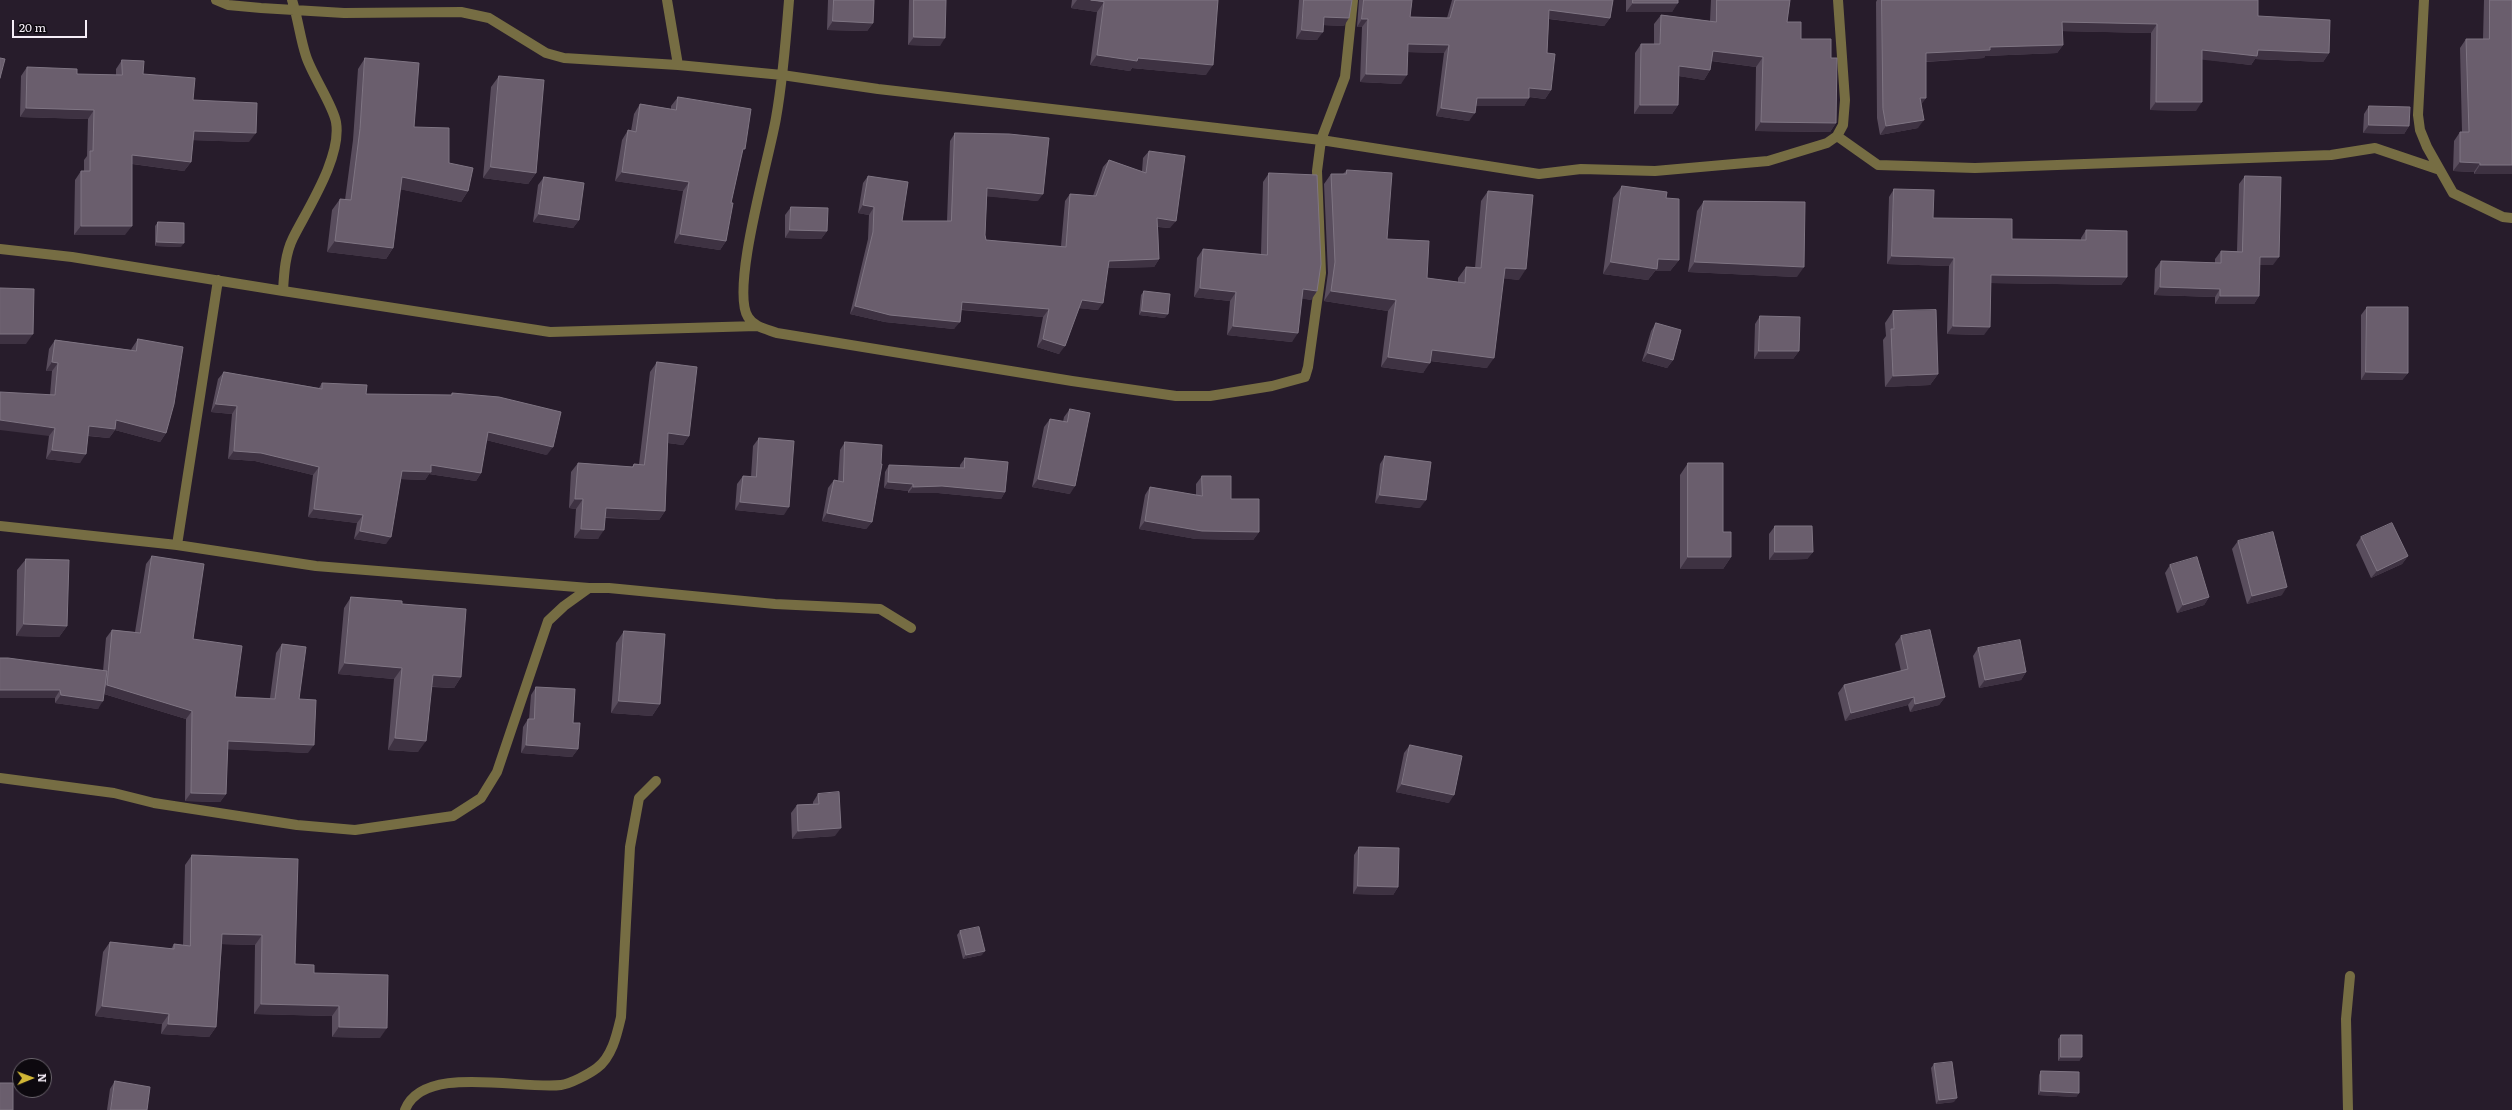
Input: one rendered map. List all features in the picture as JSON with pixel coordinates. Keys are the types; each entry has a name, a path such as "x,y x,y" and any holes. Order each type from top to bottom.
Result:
{"street":[{"path":"216,0 235,5 293,4 344,13 461,12 489,18 546,53 564,58 678,65 782,75 885,90 1321,140 1539,174 1582,169 1655,171 1768,161 1827,143 1837,136 1843,125 1844,100 1838,0"},
{"path":"667,0 678,65"},
{"path":"757,326 747,316 744,299 747,243 768,159 782,75 789,0"},
{"path":"0,249 72,257 550,332 757,326 777,333 1072,381 1176,396 1210,396 1298,380 1305,377 1308,367 1321,273 1317,171 1321,140 1345,77 1353,0"},
{"path":"2424,0 2418,115 2420,130 2453,194 2503,217 2512,218"},
{"path":"283,291 285,270 293,238 306,216 330,161 335,144 336,122 306,56 293,4"},
{"path":"1837,136 1878,165 1999,167 2331,155 2375,148 2440,170"},
{"path":"177,545 218,280"},
{"path":"0,526 177,545 324,567 589,588 609,588 775,604 880,609 911,628"},
{"path":"0,778 114,793 154,803 297,825 355,830 400,826 453,816 481,798 497,772 548,621 564,606 589,588"},
{"path":"405,1110 409,1100 427,1087 467,1081 562,1085 597,1068 614,1043 621,1017 630,847 638,798 656,782"},
{"path":"2348,1110 2346,1019 2350,976"}],"building":[{"path":"834,0 874,0 873,23 833,21"},
{"path":"914,0 946,0 945,38 914,37"},
{"path":"1091,0 1218,0 1213,65 1138,58 1137,61 1097,55 1104,2"},
{"path":"1304,0 1352,0 1349,18 1324,17 1323,32 1302,30"},
{"path":"1364,0 1412,0 1410,17 1450,18 1455,0 1613,0 1610,18 1549,10 1547,53 1555,54 1551,90 1529,88 1529,98 1477,98 1475,113 1441,108 1449,45 1408,44 1407,75 1366,74 1368,19 1362,19"},
{"path":"1633,0 1678,0 1678,3 1633,3"},
{"path":"1717,0 1790,0 1787,22 1801,22 1801,39 1831,39 1831,58 1837,58 1836,123 1761,122 1763,57 1713,51 1710,70 1679,66 1678,105 1640,105 1641,44 1660,44 1661,15 1716,22"},
{"path":"1882,0 2258,0 2258,16 2330,20 2329,53 2258,50 2257,56 2202,50 2202,102 2156,102 2157,24 2062,22 2063,45 1990,47 1990,50 1926,53 1926,98 1920,98 1924,120 1886,126 1883,109"},
{"path":"2490,0 2512,0 2512,165 2480,165 2480,163 2460,162 2460,132 2469,132 2466,39 2489,39"},
{"path":"0,58 5,59 0,78"},
{"path":"365,58 419,63 414,127 449,128 449,163 473,168 468,191 402,177 393,248 335,241 340,199 351,200 360,129"},
{"path":"122,60 144,61 143,74 195,78 193,100 257,103 256,133 194,131 191,162 132,155 132,226 81,226 81,171 90,171 90,151 93,151 94,110 26,108 27,67 77,69 77,74 122,75"},
{"path":"499,76 544,80 536,173 491,167"},
{"path":"678,97 751,109 745,149 743,149 731,203 733,203 726,241 680,234 689,182 622,172 628,130 636,132 640,104 676,110"},
{"path":"2369,106 2410,107 2409,126 2369,125"},
{"path":"955,133 1009,134 1049,138 1043,194 987,188 986,240 1066,247 1070,194 1096,196 1109,160 1146,173 1149,151 1185,156 1176,221 1157,218 1159,259 1109,261 1103,303 1082,300 1065,346 1043,339 1049,309 962,302 960,322 890,315 855,306 873,232 874,207 863,205 868,176 908,182 902,221 951,221"},
{"path":"1347,170 1392,173 1387,239 1429,241 1427,278 1465,283 1466,267 1481,268 1488,191 1533,195 1526,269 1505,268 1494,358 1432,350 1430,363 1388,357 1396,300 1331,291 1335,262 1331,174 1346,174"},
{"path":"1269,173 1317,175 1321,264 1317,291 1303,289 1298,333 1233,326 1236,292 1200,288 1203,249 1267,255"},
{"path":"2245,176 2281,177 2279,257 2260,257 2259,296 2220,296 2220,289 2160,287 2161,261 2221,263 2221,251 2242,252"},
{"path":"544,177 584,183 579,220 539,214"},
{"path":"1622,186 1667,192 1666,198 1679,199 1679,260 1658,259 1657,269 1611,262"},
{"path":"1894,189 1934,190 1933,218 2012,219 2012,239 2086,240 2086,230 2127,231 2127,277 1991,275 1990,327 1953,326 1954,258 1892,256"},
{"path":"1704,201 1805,202 1804,267 1695,262"},
{"path":"791,207 828,208 827,231 790,230"},
{"path":"158,222 184,223 184,243 157,242"},
{"path":"0,288 34,289 33,334 0,334"},
{"path":"1144,291 1170,294 1168,314 1142,311"},
{"path":"2367,307 2408,307 2408,373 2366,372"},
{"path":"1936,310 1938,374 1893,376 1891,329 1894,329 1893,311"},
{"path":"1760,316 1800,317 1799,351 1759,351"},
{"path":"1656,323 1681,330 1673,360 1648,353"},
{"path":"138,339 183,347 174,404 166,433 116,420 115,429 89,426 86,454 52,450 55,428 0,420 0,392 55,395 58,363 52,362 55,340 136,351"},
{"path":"657,362 697,367 689,436 668,433 665,511 606,508 604,530 581,529 583,499 575,499 578,463 633,467 634,464 644,465"},
{"path":"224,372 322,389 322,383 367,385 366,394 452,395 452,393 499,397 561,412 553,447 488,432 481,473 431,465 431,472 402,471 391,537 360,531 363,515 314,509 319,467 261,453 234,451 237,406 216,404"},
{"path":"1070,409 1090,413 1075,486 1038,479 1050,419 1067,422"},
{"path":"759,438 794,441 789,507 740,502 743,476 756,477"},
{"path":"845,442 882,445 882,464 872,522 827,513 834,480 843,482"},
{"path":"1385,456 1431,462 1426,500 1380,495"},
{"path":"965,458 1008,462 1005,492 942,486 913,487 913,484 888,482 889,465 964,468"},
{"path":"1688,463 1723,463 1723,532 1731,532 1731,557 1688,557"},
{"path":"1202,476 1231,476 1231,499 1259,499 1259,532 1202,531 1145,521 1150,487 1202,496"},
{"path":"2392,523 2408,556 2377,571 2361,537"},
{"path":"1775,526 1812,526 1813,552 1775,552"},
{"path":"2273,532 2287,587 2252,596 2238,541"},
{"path":"152,556 204,564 193,639 242,646 235,697 275,699 282,644 306,647 299,699 316,700 314,745 228,741 226,794 191,793 192,711 107,685 112,630 140,633"},
{"path":"2197,557 2209,597 2183,605 2170,565"},
{"path":"26,559 69,560 67,626 24,624"},
{"path":"351,597 402,601 402,604 466,609 461,677 433,675 426,741 395,738 402,668 345,663"},
{"path":"1930,630 1945,697 1915,704 1914,697 1851,713 1844,685 1908,669 1901,636"},
{"path":"624,631 665,634 660,704 619,701"},
{"path":"2020,640 2026,672 1985,680 1978,648"},
{"path":"0,658 107,671 103,701 61,695 60,690 0,690"},
{"path":"536,687 575,689 573,723 580,723 578,749 526,745 528,719 534,719"},
{"path":"1410,745 1462,756 1454,795 1402,784"},
{"path":"839,792 841,828 798,831 797,805 819,804 818,794"},
{"path":"1359,847 1399,848 1398,887 1358,886"},
{"path":"192,855 298,859 295,964 314,965 314,973 388,975 387,1028 339,1027 339,1006 261,1004 262,935 222,934 216,1027 168,1024 169,1014 102,1006 110,942 174,949 174,944 190,946"},
{"path":"979,927 985,951 966,955 960,931"},
{"path":"2061,1035 2082,1035 2082,1057 2061,1057"},
{"path":"1952,1062 1957,1098 1939,1100 1934,1064"},
{"path":"2041,1071 2079,1072 2079,1093 2041,1091"},
{"path":"115,1081 150,1087 147,1110 111,1110"},
{"path":"0,1083 12,1083 13,1110 0,1110"}]}
